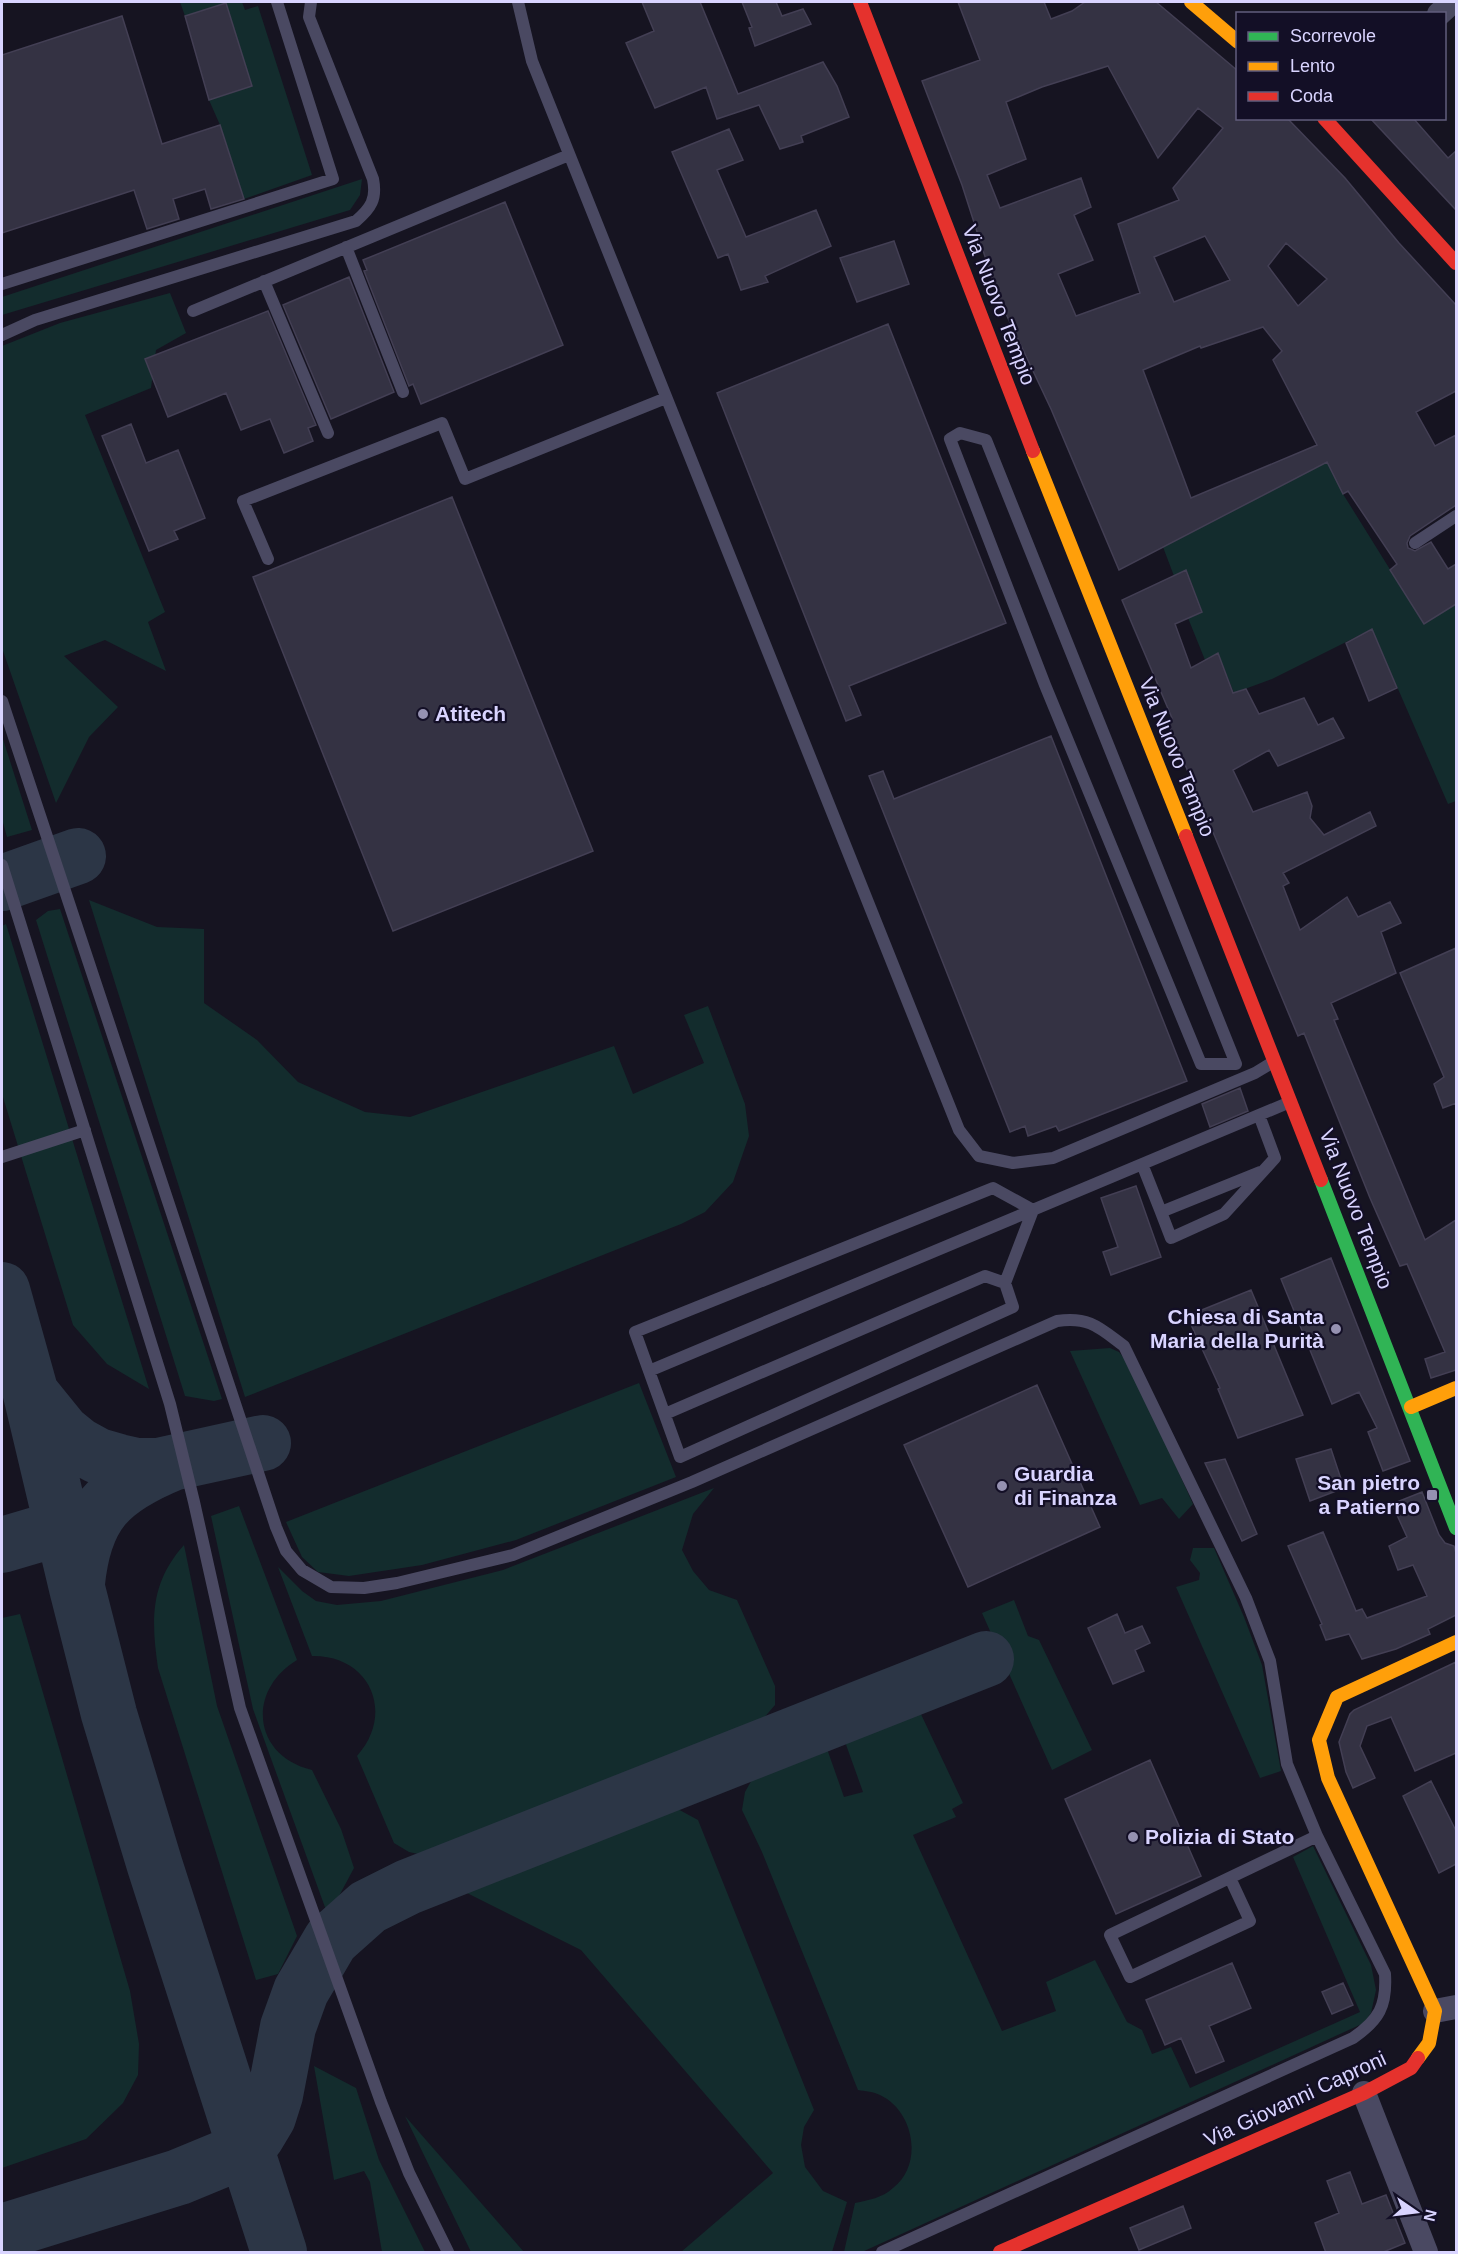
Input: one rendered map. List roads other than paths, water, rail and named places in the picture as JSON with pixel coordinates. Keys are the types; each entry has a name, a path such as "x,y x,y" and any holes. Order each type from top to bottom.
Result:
{"street":[{"name":"Via Nuovo Tempio","path":"860,2 1038,465 1411,1407 1456,1528"},
{"path":"1191,2 1236,40"},
{"path":"1326,120 1456,263"},
{"path":"1411,1407 1456,1388"},
{"name":"Via Giovanni Caproni","path":"1000,2253 1364,2093 1411,2068 1430,2043 1446,2009 1328,1778 1320,1740 1337,1697 1456,1642"},
{"path":"1364,2093 1426,2253"}],"lane":[{"path":"2,284 333,178 277,2"},
{"path":"2,335 35,320 356,221 371,208 375,191 374,179 309,17 311,2"},
{"path":"518,2 532,61 959,1130 979,1156 1013,1163 1053,1158 1255,1073 1274,1062"},
{"path":"193,310 569,155"},
{"path":"346,248 403,392"},
{"path":"264,281 328,433"},
{"path":"268,559 243,501 442,423 465,479 666,398"},
{"path":"1236,1064 986,440 960,433 950,439 1045,685 1201,1064 1236,1064 1255,1073"},
{"path":"1414,543 1456,516"},
{"path":"2,701 276,1527 286,1551 302,1570 331,1587 364,1588 397,1583 513,1555 692,1482 1057,1321 1075,1318 1097,1326 1124,1346 1246,1598 1270,1661 1287,1764 1317,1836 1384,1974 1386,1993 1381,2011 1370,2026 1353,2038 882,2253"},
{"path":"2,866 170,1404 240,1708 381,2102 409,2174 448,2253"},
{"path":"649,1371 1291,1102"},
{"path":"1142,1164 1171,1238 1224,1214 1275,1158 1259,1115"},
{"path":"2,1157 85,1130"},
{"path":"1161,1212 1264,1171"},
{"path":"993,1188 1033,1210 1005,1283 1012,1307 680,1457 635,1332 993,1188"},
{"path":"665,1414 985,1276 1005,1283"},
{"path":"1230,1878 1250,1921 1130,1977 1110,1935 1317,1836"}],"place":[{"name":"Atitech","path":"423,714"},
{"name":"Chiesa di Santa Maria della Purità","path":"1336,1329"},
{"name":"Guardia di Finanza","path":"1002,1486"},
{"name":"San pietro a Patierno","path":"1432,1495"},
{"name":"Polizia di Stato","path":"1133,1837"}]}
